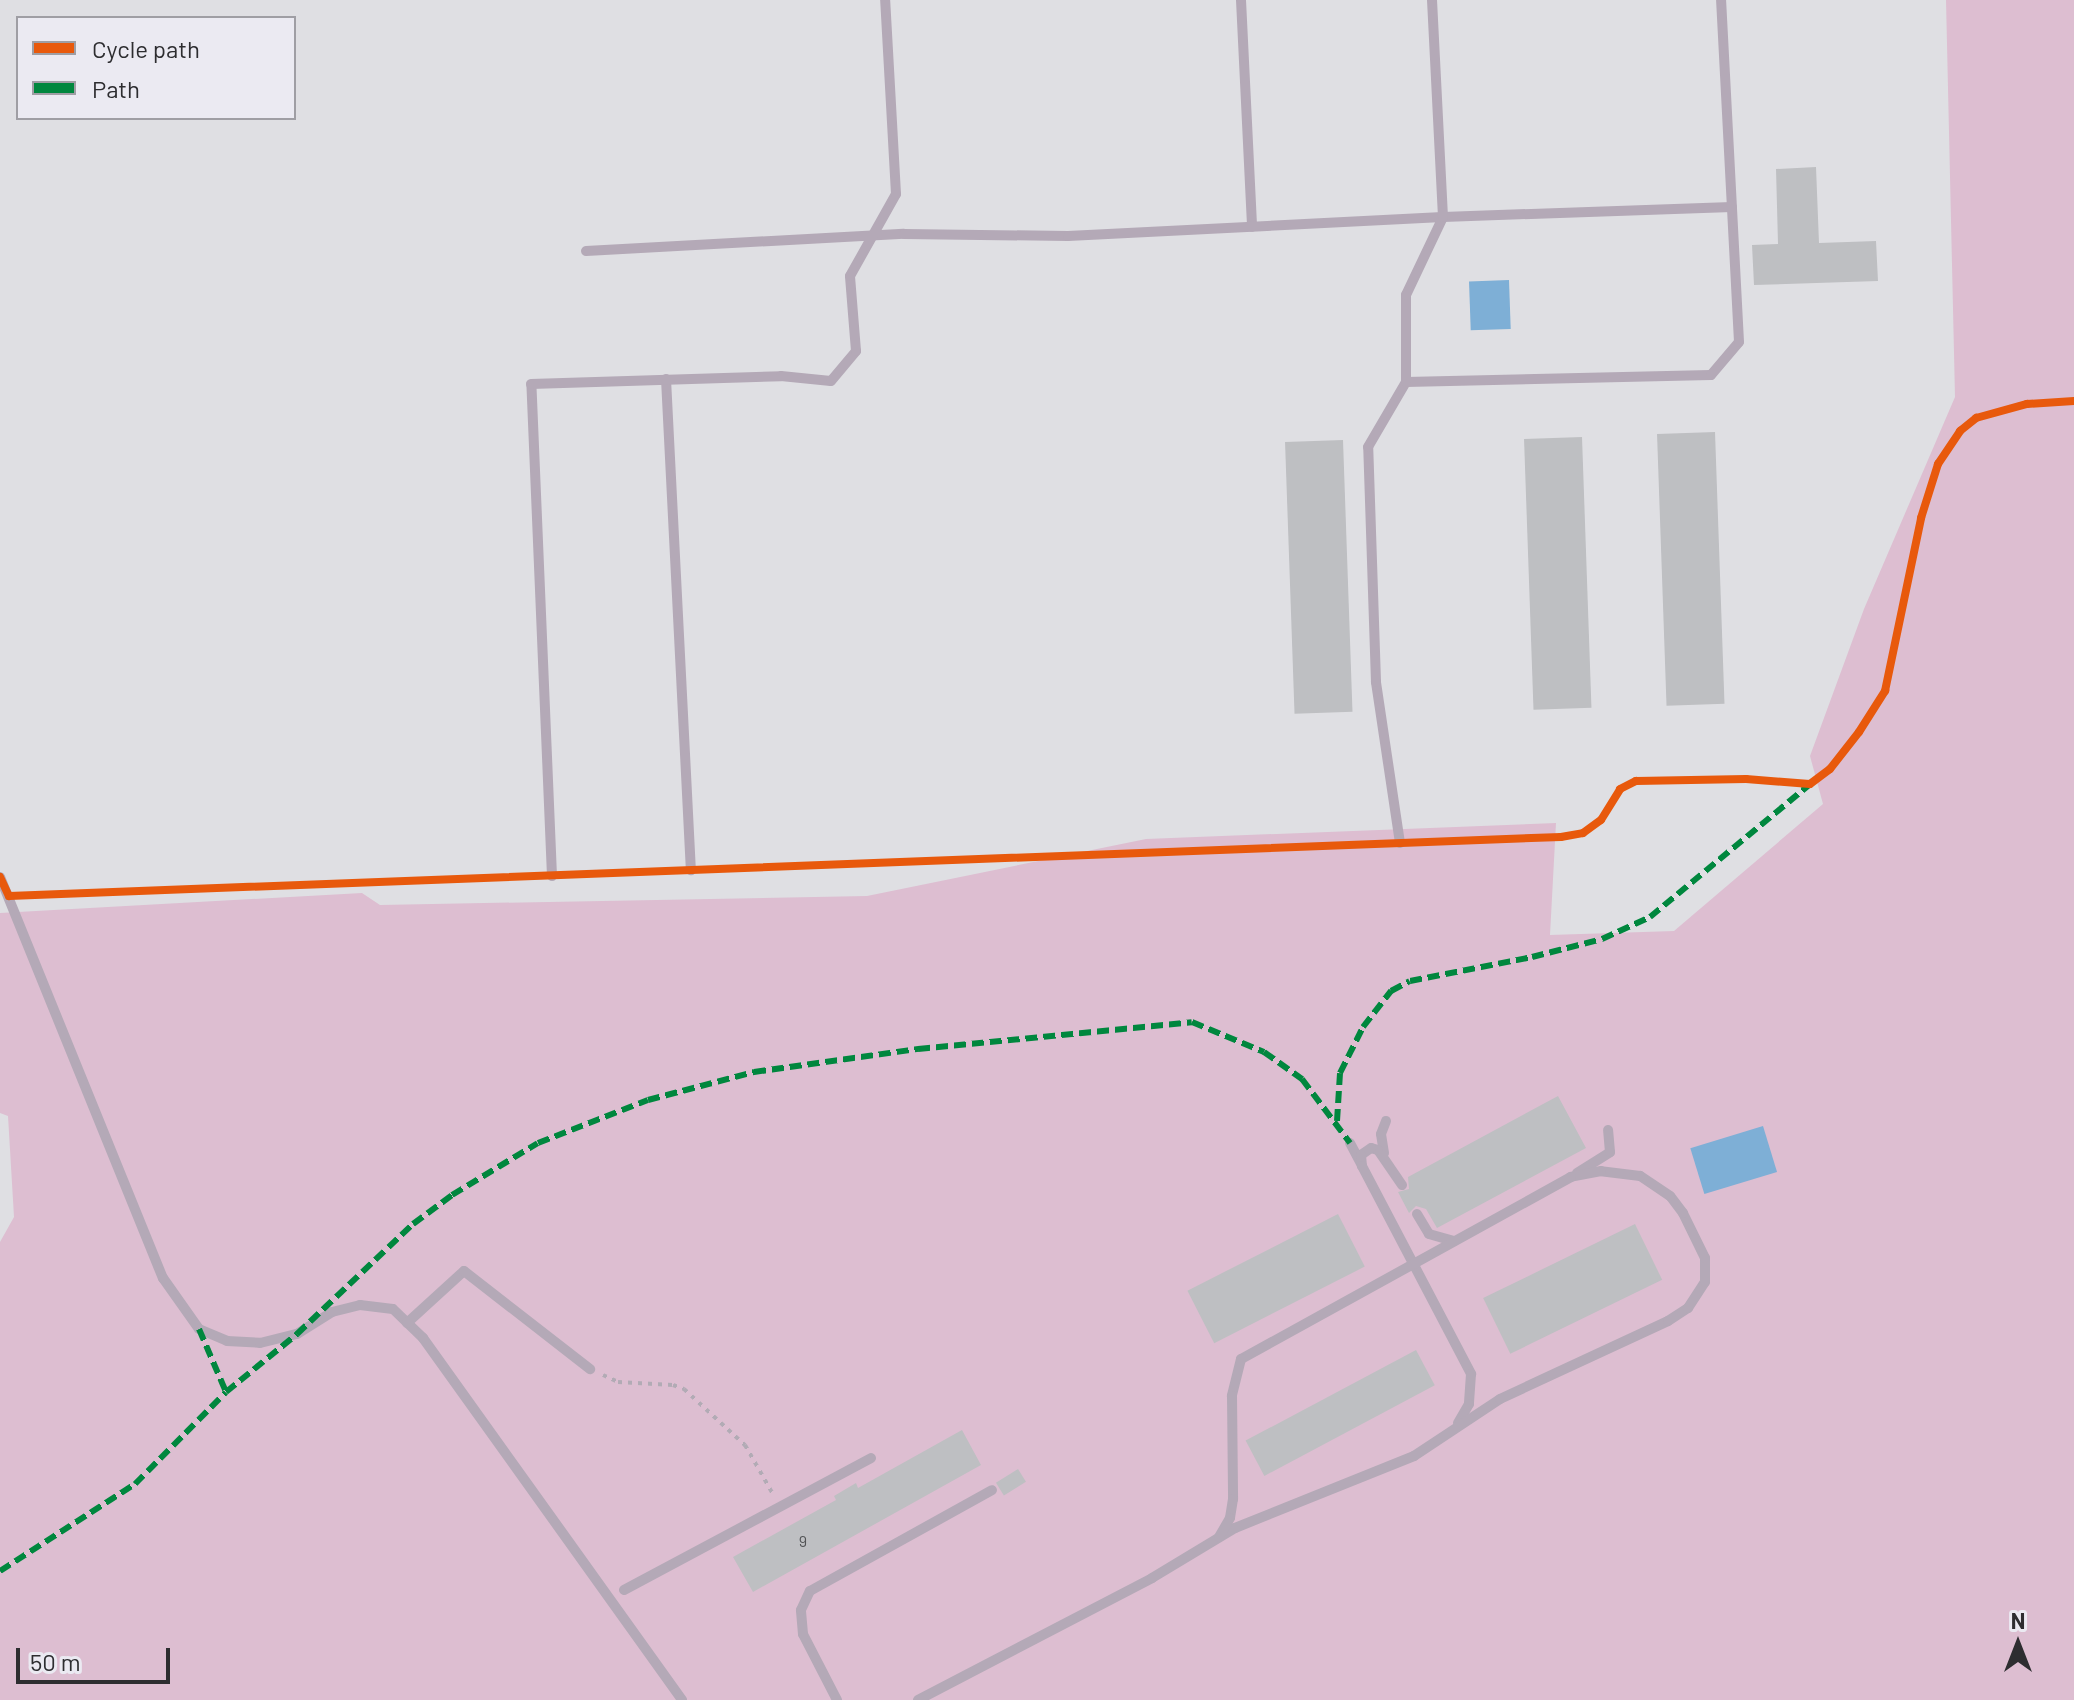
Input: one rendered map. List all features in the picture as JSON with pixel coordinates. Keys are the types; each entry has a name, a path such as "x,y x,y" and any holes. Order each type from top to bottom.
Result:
{"lane":[{"path":"552,876 531,384 781,376 831,381 856,351 850,276 896,194 885,0"},
{"path":"1241,0 1252,227"},
{"path":"1400,843 1376,682 1368,447 1406,382 1406,295 1443,217 1432,0"},
{"path":"1406,382 1711,375 1739,342 1721,0"},
{"path":"586,251 875,236 1068,236 1443,217 1732,207"},
{"path":"666,379 691,870"},
{"path":"0,877 163,1278 199,1329 227,1341 260,1343 297,1334 332,1312 360,1305 393,1309 423,1338 682,1700"},
{"path":"1386,1121 1381,1134 1385,1155 1402,1185"},
{"path":"1219,1537 1230,1518 1233,1499 1232,1396 1241,1359 1571,1177 1610,1152 1608,1130"},
{"path":"1350,1143 1471,1374 1469,1404 1449,1434"},
{"path":"1362,1166 1361,1155 1364,1151 1378,1150 1385,1155"},
{"path":"918,1700 1152,1578 1219,1537 1414,1456 1475,1414 1529,1384 1668,1321 1700,1294 1705,1282 1705,1258 1683,1213 1670,1196 1655,1184 1621,1171 1571,1177"},
{"path":"1417,1214 1429,1234 1454,1241"},
{"path":"407,1323 464,1271 590,1369"},
{"path":"624,1590 871,1458"},
{"path":"837,1700 803,1634 801,1610 810,1591 992,1490"}],"path":[{"path":"590,1369 618,1382 673,1385 684,1389 745,1445 779,1507"}],"shaded area":[{"path":"1946,0 2074,0 2074,1700 0,1700 0,1242 14,1217 8,1116 0,1113 0,913 362,893 380,905 867,896 1146,839 1556,823 1550,935 1674,931 1823,804 1810,756 1864,609 1955,397"}],"water":[{"path":"1509,280 1511,329 1471,330 1469,281"},
{"path":"1763,1126 1777,1172 1704,1194 1690,1148"}],"building":[{"path":"1816,167 1819,243 1876,241 1878,281 1754,285 1752,245 1778,244 1776,169"},
{"path":"1715,432 1724,704 1667,706 1657,434"},
{"path":"1582,437 1591,708 1533,710 1524,439"},
{"path":"1343,440 1352,712 1295,714 1285,442"},
{"path":"1558,1096 1586,1148 1437,1228 1426,1209 1416,1206 1409,1213 1398,1192 1409,1189 1408,1177"},
{"path":"1338,1214 1365,1267 1214,1343 1187,1291"},
{"path":"1635,1224 1662,1280 1510,1354 1483,1298"},
{"path":"1416,1350 1435,1385 1264,1476 1246,1441"},
{"path":"962,1430 981,1465 753,1592 733,1557 836,1500 834,1496 856,1483 858,1488"},
{"path":"1018,1469 1026,1482 1004,1495 996,1483"}],"marked path":[{"path":"1337,1121 1340,1073 1363,1027 1391,991 1410,981 1532,957 1602,939 1650,917 1810,784"},
{"path":"0,1571 135,1484 226,1392 297,1334 413,1224 452,1195 538,1143 648,1100 754,1072 918,1049 1192,1022 1264,1052 1302,1079 1350,1143"},
{"path":"199,1329 226,1392"}],"cycle path":[{"path":"0,877 9,896 1561,837 1583,833 1601,820 1620,789 1636,781 1746,779 1810,784 1830,769 1885,691 1921,518 1938,464 1960,431 1976,418 2027,404 2074,401"}]}
